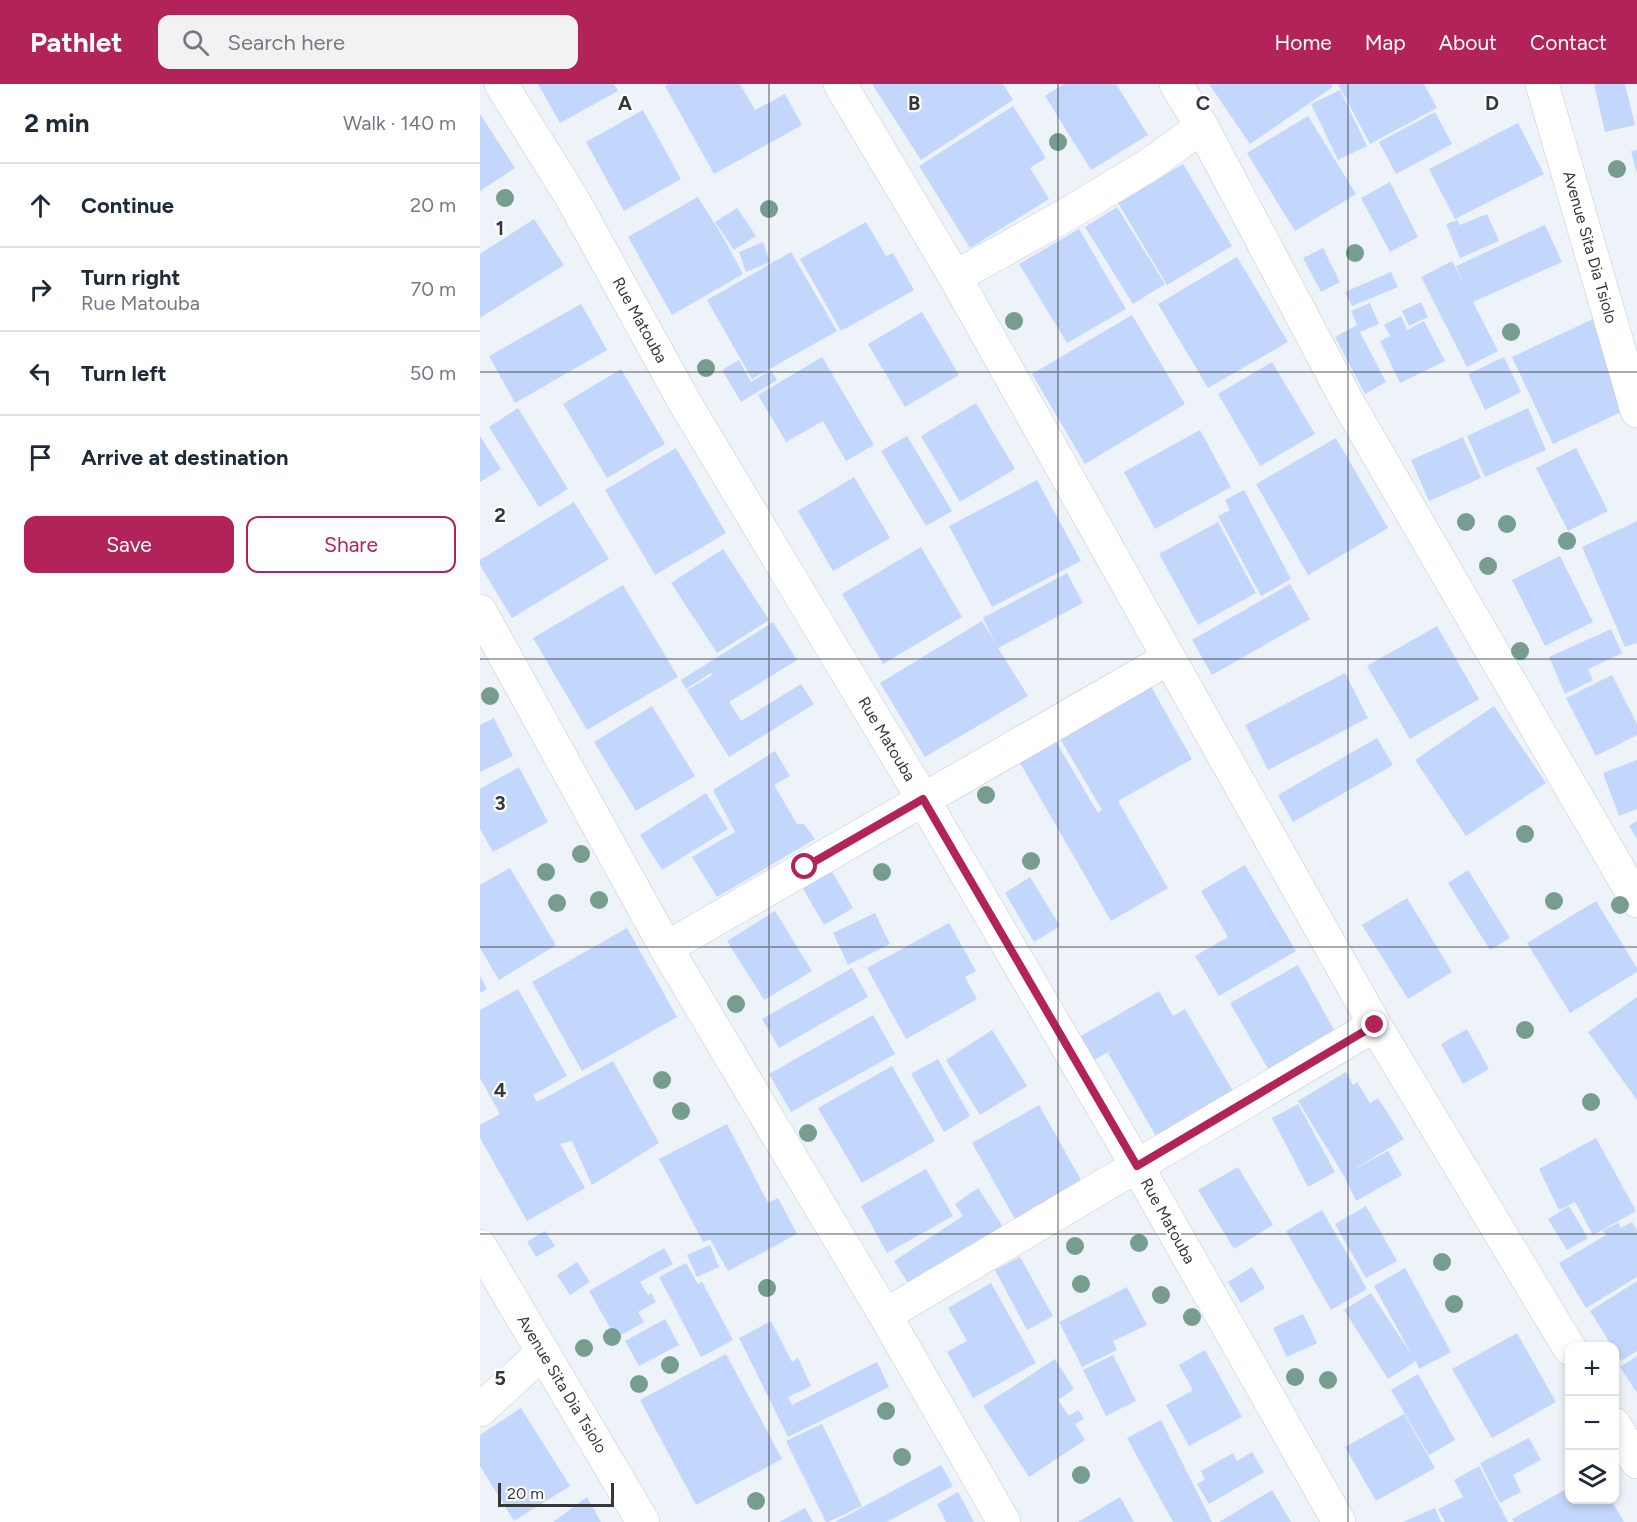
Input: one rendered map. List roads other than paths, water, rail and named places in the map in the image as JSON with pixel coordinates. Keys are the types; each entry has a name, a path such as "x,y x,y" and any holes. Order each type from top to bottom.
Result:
{"street":[{"name":"Rue Matouba","path":"501,84 572,198 685,403 923,799 1137,1166 1338,1522"},
{"path":"840,84 955,277 1375,1025 1565,1342"},
{"path":"1176,84 1202,127 1347,401 1637,901"},
{"name":"Avenue Sita Dia Tsiolo","path":"1542,84 1637,411"},
{"path":"955,277 1066,215 1149,165 1202,127"},
{"path":"480,611 666,948 885,1316 1004,1522"},
{"path":"666,948 1168,658"},
{"path":"885,1316 1375,1025"},
{"name":"Avenue Sita Dia Tsiolo","path":"480,1246 644,1522"},
{"path":"480,1410 543,1352"},
{"path":"1619,1432 1637,1462"}]}
